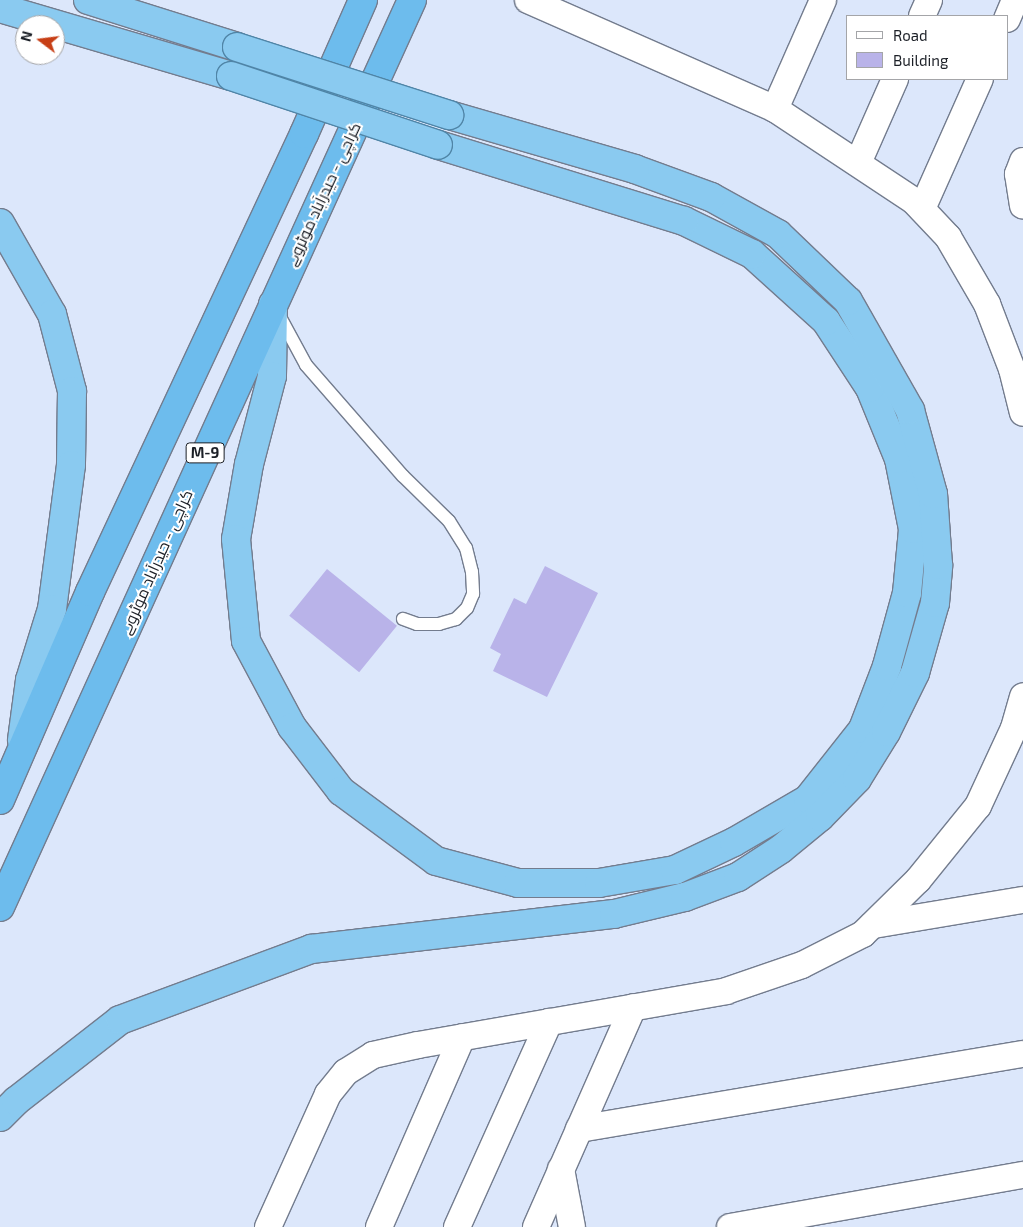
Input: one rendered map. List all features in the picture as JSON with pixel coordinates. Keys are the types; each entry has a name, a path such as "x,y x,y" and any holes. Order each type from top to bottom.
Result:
{"highway":[{"path":"0,1117 16,1101 120,1020 311,949 614,914 684,897 738,877 781,849 820,817 857,779 886,732 915,673 936,603 938,565 933,494 910,410 848,301 778,234 711,197 635,169 449,115 88,0"},
{"name":"M-9","path":"0,800 90,592 304,134 363,0"},
{"name":"کراچی - حیدرآباد موٹروے","path":"0,907 412,0"},
{"path":"0,8 231,76 438,145 684,221 752,254 826,321 870,388 899,458 913,529 907,594 887,666 863,729 808,799 734,842 675,870 599,883 518,883 436,861 341,791 292,727 246,641 236,539 249,464 272,376 273,304"},
{"path":"0,223 52,314 72,392 71,465 52,609 30,680 20,752"}],"street":[{"path":"528,0 775,109 914,200 948,236 987,304 1012,369 1023,413"},
{"path":"775,109 823,0"},
{"path":"922,15 929,0"},
{"path":"1008,17 1015,0"},
{"path":"858,163 895,80"},
{"path":"922,209 980,80"},
{"path":"1023,161 1018,174 1023,206"},
{"path":"268,1227 328,1094 346,1072 373,1055 462,1037 726,991 802,965 863,934 918,880 978,806 1014,728 1023,696"},
{"path":"873,925 1023,900"},
{"path":"536,1227 633,1007"},
{"path":"458,1227 549,1022"},
{"path":"379,1227 462,1037"},
{"path":"579,1129 1023,1054"},
{"path":"561,1169 572,1227"},
{"path":"730,1227 1023,1175"}],"lane":[{"path":"273,304 306,365 403,476 449,521 466,548 472,572 473,594 467,608 456,619 439,624 417,624 403,620"}],"building":[{"path":"545,566 598,593 547,697 493,671 501,654 490,648 514,598 526,604"},
{"path":"327,569 397,626 359,672 289,616"}]}
